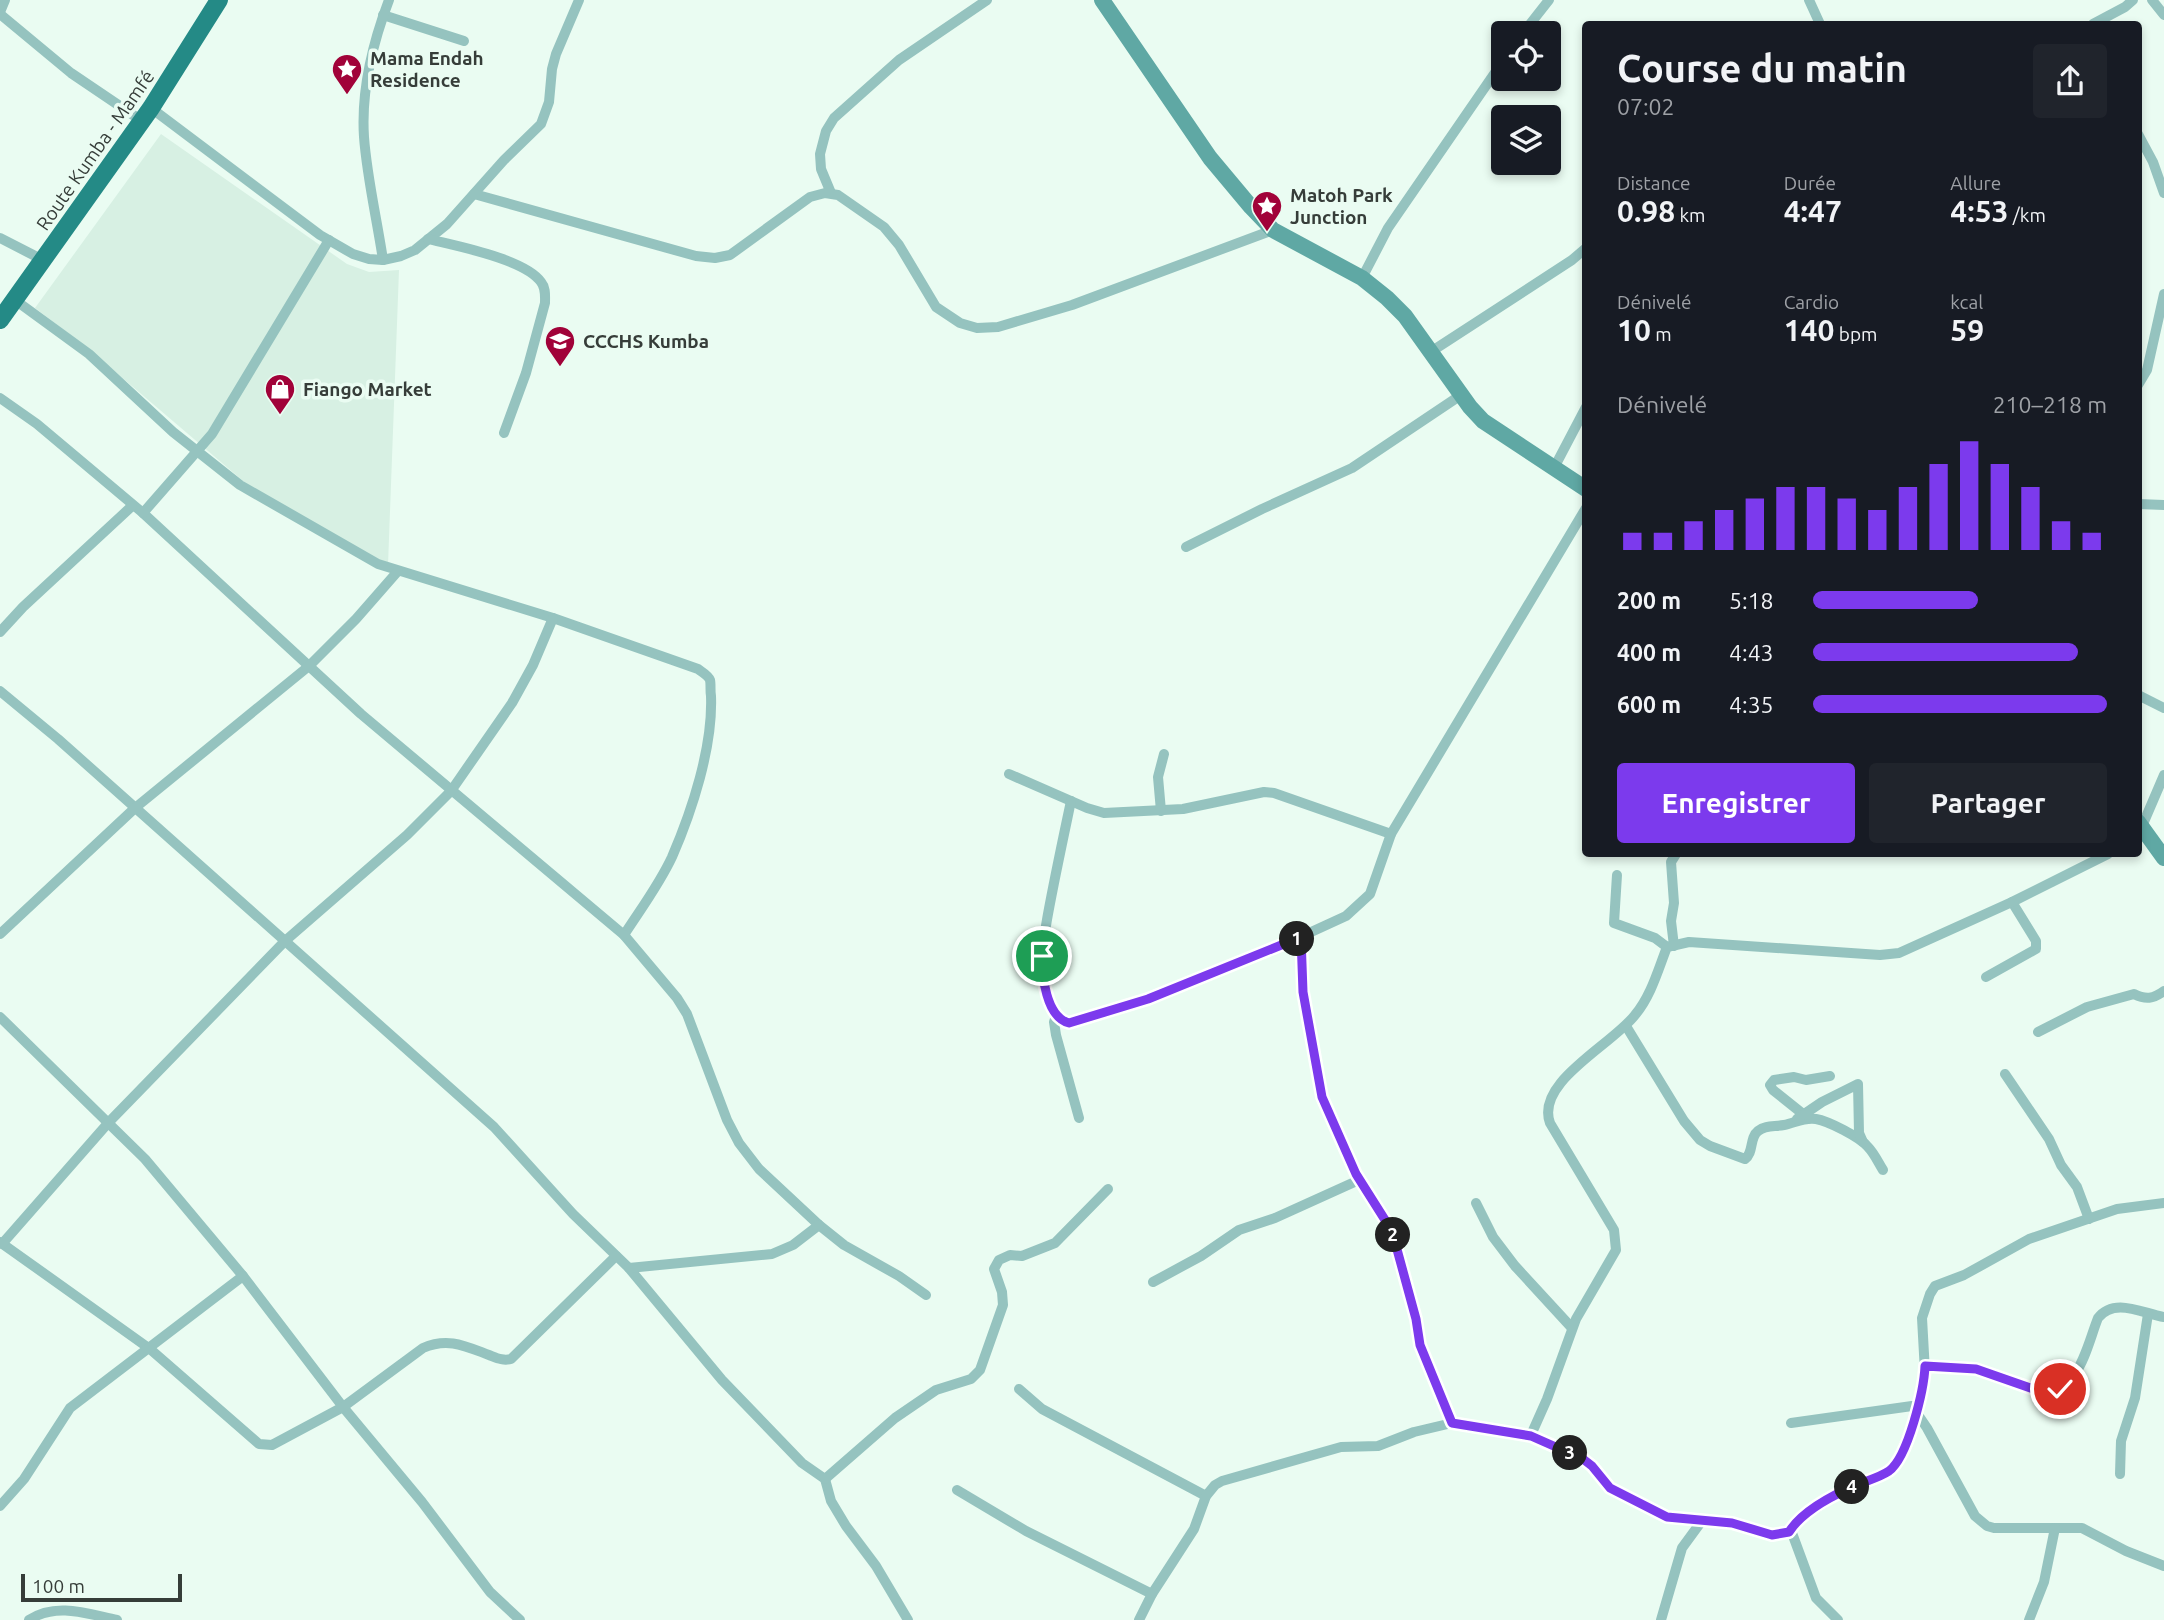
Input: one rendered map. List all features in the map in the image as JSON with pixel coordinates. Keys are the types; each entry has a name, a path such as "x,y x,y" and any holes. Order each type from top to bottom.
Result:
{"highway":[{"name":"Route Kumba - Mamfé","path":"0,320 146,114 219,0"}],"main road":[{"path":"1102,0 1210,158 1273,230 1362,278 1387,298 1405,316 1429,354 1483,421 1582,486"},
{"path":"2142,830 2164,858"}],"street":[{"path":"5,0 0,13 71,73 146,114 329,240 353,254 383,260 415,250 447,224 504,160 541,124 549,102 556,54 579,0"},
{"path":"383,260 364,138 364,104 383,15 389,0"},
{"path":"831,194 821,169 820,155 826,131 834,118 899,60 987,0"},
{"path":"1532,21 1549,0"},
{"path":"2098,21 2133,0"},
{"path":"2152,0 2164,15"},
{"path":"1814,2 1819,21"},
{"path":"383,15 464,41"},
{"path":"1362,278 1388,228 1491,78"},
{"path":"2142,141 2164,193"},
{"path":"474,194 696,257 715,258 730,255 810,197 831,194 861,210 884,227 899,245 936,307 960,323 977,328 998,327 1072,305 1273,230"},
{"path":"0,238 43,260"},
{"path":"428,239 497,257 529,272 542,282 545,303 523,385 504,433"},
{"path":"143,513 212,434 329,240"},
{"path":"1429,354 1582,251"},
{"path":"2142,378 2147,370 2164,294"},
{"path":"15,300 89,354 196,452 240,485 377,564 552,618 698,669 710,680 708,740 684,826 659,882 624,935"},
{"path":"1186,547 1352,468 1461,395"},
{"path":"0,398 37,424 143,513 309,666 451,791 624,935 677,998 687,1014 727,1121 758,1169 844,1245 926,1295"},
{"path":"1554,468 1582,415"},
{"path":"2142,504 2164,505"},
{"path":"0,632 23,607 132,506"},
{"path":"1071,802 1042,956 1047,994 1056,1016 1069,1023 1148,999 1346,916 1370,894 1391,834 1582,515"},
{"path":"0,934 135,808 309,666 398,571"},
{"path":"552,618 533,665 512,703 451,791 407,835 285,941 109,1122 1,1243 150,1349 259,1444 272,1445 342,1406 423,1348 437,1341 464,1345 504,1361 511,1359 616,1256"},
{"path":"0,691 494,1127 573,1214 629,1268 722,1380 802,1463 825,1479 836,1510 880,1573 908,1620"},
{"path":"2142,697 2164,708"},
{"path":"1161,811 1158,777 1164,754"},
{"path":"1009,774 1071,802 1104,813 1161,811 1216,804 1264,792 1274,793 1391,834"},
{"path":"2142,824 2164,775"},
{"path":"1531,1436 1572,1328 1616,1250 1617,1240 1614,1230 1550,1123 1546,1115 1548,1104 1552,1093 1561,1082 1626,1026 1647,996 1671,946 1674,903 1671,862 1674,857"},
{"path":"1617,876 1614,923 1671,946 1689,942 1880,954 1899,953 2012,902 2102,857"},
{"path":"1986,977 2036,949 2036,941 2012,902"},
{"path":"1301,937 1303,992 1322,1097 1359,1180 1392,1231 1416,1319 1420,1345 1452,1423"},
{"path":"2038,1032 2087,1007 2133,994 2143,999 2155,997 2164,991"},
{"path":"1056,1016 1056,1035 1079,1118"},
{"path":"0,1017 145,1159 243,1276 490,1592 520,1620"},
{"path":"1626,1026 1684,1121 1700,1140 1710,1146 1748,1158 1756,1132 1768,1126 1786,1125 1858,1084 1859,1133 1883,1170"},
{"path":"2005,1074 2049,1139 2061,1165 2077,1187 2089,1219"},
{"path":"1829,1076 1805,1080 1794,1077 1774,1080 1770,1085 1799,1117 1829,1123 1863,1142"},
{"path":"1153,1282 1201,1256 1239,1230 1275,1218 1359,1180"},
{"path":"825,1479 895,1418 936,1390 971,1379 980,1370 1003,1305 1002,1292 994,1269 999,1260 1010,1255 1022,1256 1055,1242 1108,1189"},
{"path":"1476,1203 1493,1237 1514,1266 1572,1328"},
{"path":"1139,1620 1152,1594 1194,1529 1206,1496 1222,1481 1341,1447 1378,1446 1414,1432 1452,1423 1531,1436 1583,1459 1610,1488 1667,1517 1732,1523 1772,1535 1789,1532 1798,1520 1841,1492 1889,1470 1899,1458 1917,1413 1925,1366 1922,1318 1935,1286 1964,1275 2029,1239 2117,1209 2164,1203"},
{"path":"629,1268 772,1254 793,1245 819,1225"},
{"path":"1,1503 24,1479 70,1408 243,1276"},
{"path":"1925,1366 1976,1369 2049,1392 2068,1383 2075,1375 2103,1311 2119,1306 2164,1317"},
{"path":"2120,1474 2121,1441 2135,1398 2148,1314"},
{"path":"1019,1390 1042,1409 1206,1496"},
{"path":"1791,1423 1908,1406 1915,1409 1975,1516 1981,1522 1994,1528 2082,1528 2126,1551 2164,1566"},
{"path":"957,1490 1026,1531 1152,1594"},
{"path":"1661,1620 1682,1549 1701,1522"},
{"path":"2029,1620 2044,1582 2055,1528"},
{"path":"1789,1532 1793,1535 1816,1598 1838,1620"},
{"path":"29,1620 46,1611 66,1610 117,1620"}],"shaded area":[{"name":"Fiango Market","path":"161,134 347,264 369,272 399,270 388,565 249,486 85,346 35,308"}],"place":[{"name":"Mama Endah Residence","path":"347,96"},
{"name":"Matoh Park Junction","path":"1267,233"},
{"name":"CCCHS Kumba","path":"560,368"},
{"name":"Fiango Market","path":"280,416"}],"route":[{"path":"1042,956 1047,994 1056,1016 1069,1023 1148,999 1301,937 1303,992 1322,1097 1356,1174 1392,1231 1416,1319 1420,1345 1452,1423 1531,1436 1583,1459 1610,1488 1667,1517 1732,1523 1772,1535 1789,1532 1798,1520 1841,1492 1883,1474 1895,1464 1920,1404 1925,1366 1965,1367 2039,1391 2060,1389"}]}
